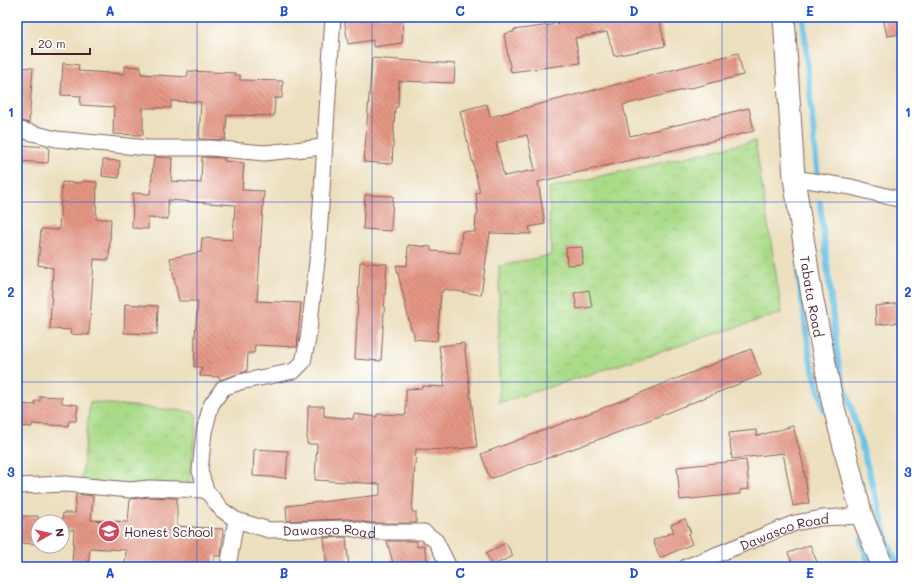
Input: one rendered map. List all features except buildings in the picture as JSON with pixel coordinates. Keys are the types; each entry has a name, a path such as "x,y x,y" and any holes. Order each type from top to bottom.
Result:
{"main road":[{"name":"Tabata Road","path":"784,17 794,178 811,290 832,400 862,516 883,567"}],"street":[{"path":"17,486 66,484 130,490 149,488 206,490 200,471 204,432 211,405 223,388 240,382 294,371 303,362 308,339 318,253 333,17"},
{"path":"17,129 56,139 147,148 211,148 264,153 324,147"},
{"path":"794,178 851,187 902,200"},
{"name":"Dawasco Road","path":"206,490 222,510 236,520 269,530 348,528 369,532 424,532 436,541 449,567"},
{"name":"Dawasco Road","path":"686,567 795,523 822,518 862,516"},
{"path":"228,567 236,520"}],"green space":[{"path":"755,141 782,313 499,403 499,266 551,255 549,188"},
{"path":"90,402 194,412 197,417 189,486 81,484"}],"waterway":[{"path":"803,17 818,180"},
{"path":"820,203 839,369 852,410 889,545 898,567"},
{"path":"798,273 810,358 824,410"},
{"path":"861,540 870,567"}],"place":[{"name":"Honest School","path":"109,531"}]}
